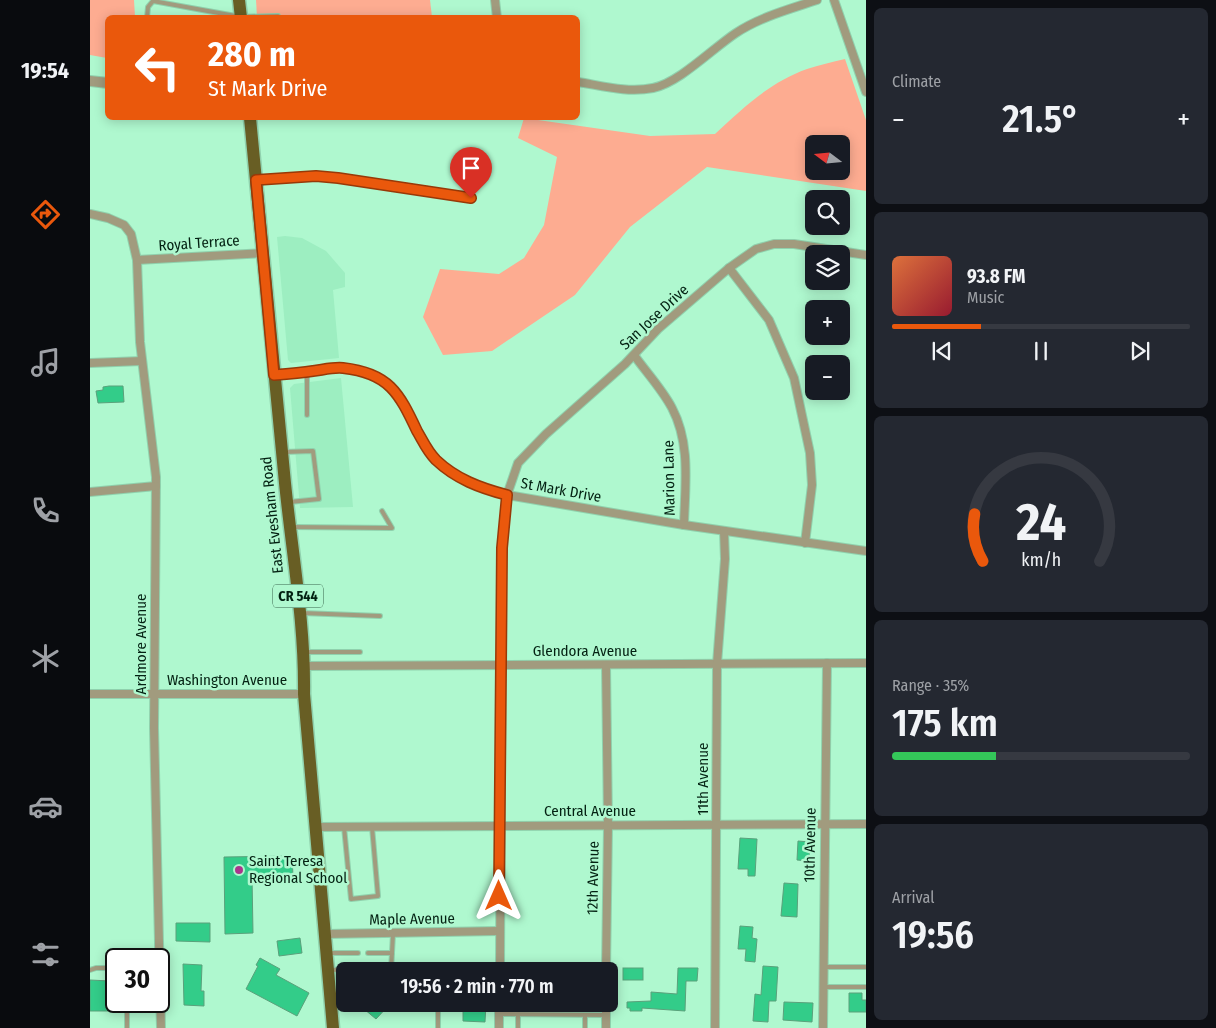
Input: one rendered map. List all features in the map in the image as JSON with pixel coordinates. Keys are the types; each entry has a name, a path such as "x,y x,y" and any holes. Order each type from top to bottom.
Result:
{"main road":[{"path":"239,0 241,15"},
{"name":"East Evesham Road","path":"250,120 274,375 300,613 304,694 333,1028"}],"street":[{"path":"495,0 497,15"},
{"path":"580,82 628,90 655,88 671,81 737,32 772,16 817,0"},
{"path":"834,0 866,92"},
{"path":"90,81 105,84"},
{"path":"256,180 316,176 471,198"},
{"name":"Ardmore Avenue","path":"90,214 108,218 124,225 131,234 137,260 140,342 156,486 154,693 159,948"},
{"name":"San Jose Drive","path":"500,962 502,548 507,495 518,463 546,434 634,354 658,329 730,268 756,249 774,244 794,244 866,256"},
{"name":"Royal Terrace","path":"137,260 263,253"},
{"path":"730,268 769,320 794,378 805,425 812,485 805,543"},
{"name":"Marion Lane","path":"634,354 672,407 682,429 686,454 684,525"},
{"path":"90,363 142,361"},
{"name":"St Mark Drive","path":"274,375 341,368 372,376 387,383 396,391 426,448 435,459 452,473 478,488 507,495 684,525 866,551"},
{"path":"90,492 156,486"},
{"name":"11th Avenue","path":"715,1028 718,664 725,559 724,531"},
{"name":"10th Avenue","path":"823,1028 827,663"},
{"name":"Glendora Avenue","path":"304,666 866,663"},
{"name":"12th Avenue","path":"606,665 608,824 606,962"},
{"name":"Washington Avenue","path":"90,694 304,694"},
{"name":"Central Avenue","path":"315,827 866,824"},
{"name":"Maple Avenue","path":"325,934 499,931"},
{"name":"Ardmore Avenue","path":"160,1013 161,1028"},
{"path":"499,1014 499,1028"},
{"path":"606,1015 606,1028"}],"lane":[{"path":"147,15 148,7 153,1 227,15"},
{"path":"207,15 208,11"},
{"path":"307,372 307,415"},
{"path":"282,452 313,451 319,499 287,503"},
{"path":"290,527 392,528 382,511"},
{"path":"300,613 380,616"},
{"path":"303,652 360,652"},
{"path":"344,827 351,899 378,896 372,827"},
{"path":"392,962 393,933"},
{"path":"327,953 358,953"},
{"path":"368,953 392,953"},
{"path":"823,967 866,967"},
{"path":"90,970 105,968"},
{"path":"328,971 336,970"},
{"path":"823,987 866,987"},
{"path":"438,1012 438,1028"},
{"path":"127,1013 127,1028"},
{"path":"499,1014 606,1015"},
{"path":"518,1014 518,1028"},
{"path":"585,1015 585,1028"}],"shaded area":[{"path":"90,0 134,0 135,15 105,15 105,58 90,55"},
{"path":"256,0 430,0 432,15 257,15"},
{"path":"845,59 866,120 866,191 707,167 630,227 575,295 492,351 443,355 423,317 440,269 499,274 524,258 544,225 557,157 518,138 523,120 538,120 650,136 715,134 769,88 807,69"},
{"path":"277,237 302,238 326,251 345,273 345,287 333,290 339,358 291,363 288,360"},
{"path":"341,378 353,507 300,508 290,388 294,384"}],"building":[{"path":"123,386 124,402 98,403 96,391 103,390 103,387"},
{"path":"740,838 757,839 755,876 748,876 748,869 738,869"},
{"path":"798,841 810,842 809,861 797,860"},
{"path":"292,856 293,876 252,877 253,933 225,934 224,857"},
{"path":"784,883 798,884 797,917 781,916"},
{"path":"176,923 210,923 210,942 176,941"},
{"path":"740,926 753,927 752,938 757,939 755,962 745,961 746,949 738,949"},
{"path":"300,938 302,953 279,956 277,941"},
{"path":"260,958 280,969 276,975 309,993 297,1016 246,989"},
{"path":"183,964 202,965 201,991 204,991 204,1006 184,1005"},
{"path":"763,966 778,967 776,1001 769,1001 768,1022 753,1021 755,994 761,995"},
{"path":"623,968 643,968 643,980 623,980"},
{"path":"678,968 698,968 697,981 686,981 685,1011 642,1008 642,1011 630,1011 630,1008 627,1008 627,1002 651,1001 651,992 677,994"},
{"path":"90,980 105,981 105,1011 90,1011"},
{"path":"849,993 862,993 862,1000 866,1000 866,1012 849,1012"},
{"path":"784,1002 813,1003 812,1022 783,1020"},
{"path":"368,1012 383,1012 376,1019"},
{"path":"463,1012 486,1012 485,1022 463,1021"}],"place":[{"name":"Saint Teresa Regional School","path":"239,870"}],"route":[{"path":"471,198 316,176 256,180 274,375 341,368 354,370 387,383 396,391 426,448 435,459 452,473 478,488 507,495 502,548 499,896"}]}
